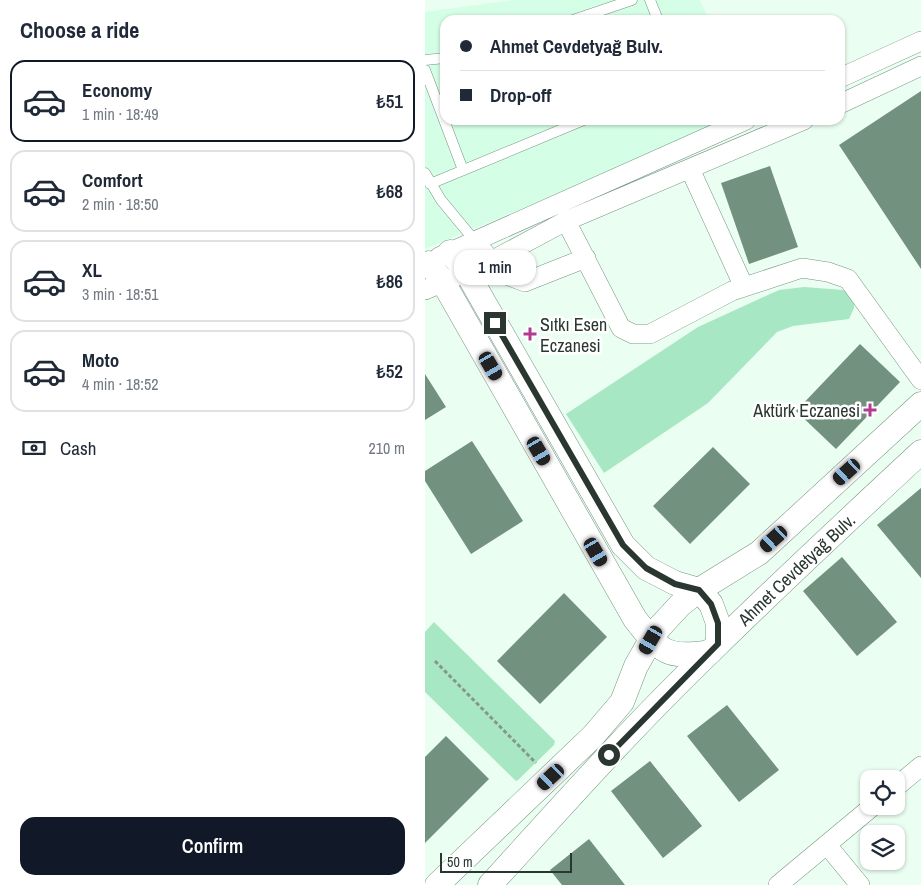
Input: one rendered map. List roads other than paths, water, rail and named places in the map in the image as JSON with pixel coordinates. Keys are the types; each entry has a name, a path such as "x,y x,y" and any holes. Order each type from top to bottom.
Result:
{"street":[{"path":"845,76 921,41"},
{"path":"845,102 921,66"},
{"path":"450,252 466,271 623,545 646,568 675,584 699,590 711,604 718,623 714,648 687,656 666,652 651,640 635,619 434,286 427,264 450,252 735,125"},
{"path":"434,286 491,261 567,221 792,125"},
{"path":"690,169 743,287"},
{"path":"567,221 621,328 633,334 650,334 732,291 802,268 828,272 848,279 921,380"},
{"path":"475,241 501,273 525,282 586,258"},
{"name":"Ahmet Cevdetyağ Bulv.","path":"437,885 593,736 621,702 636,666 656,631 680,605 699,590 759,553 921,404"},
{"name":"Ahmet Cevdetyağ Bulv.","path":"490,885 609,755 714,648 787,576 921,452"},
{"path":"905,779 921,766"},
{"path":"778,885 862,815"},
{"path":"827,844 860,885"}],"lane":[{"path":"588,15 632,0"},
{"path":"650,0 656,15"},
{"path":"425,60 440,58"},
{"path":"425,70 440,109"},
{"path":"446,125 463,170"},
{"path":"430,184 571,125"},
{"path":"425,173 441,200 475,241"}],"place":[{"name":"Sıtkı Esen Eczanesi","path":"530,334"},
{"name":"Aktürk Eczanesi","path":"870,410"}]}
